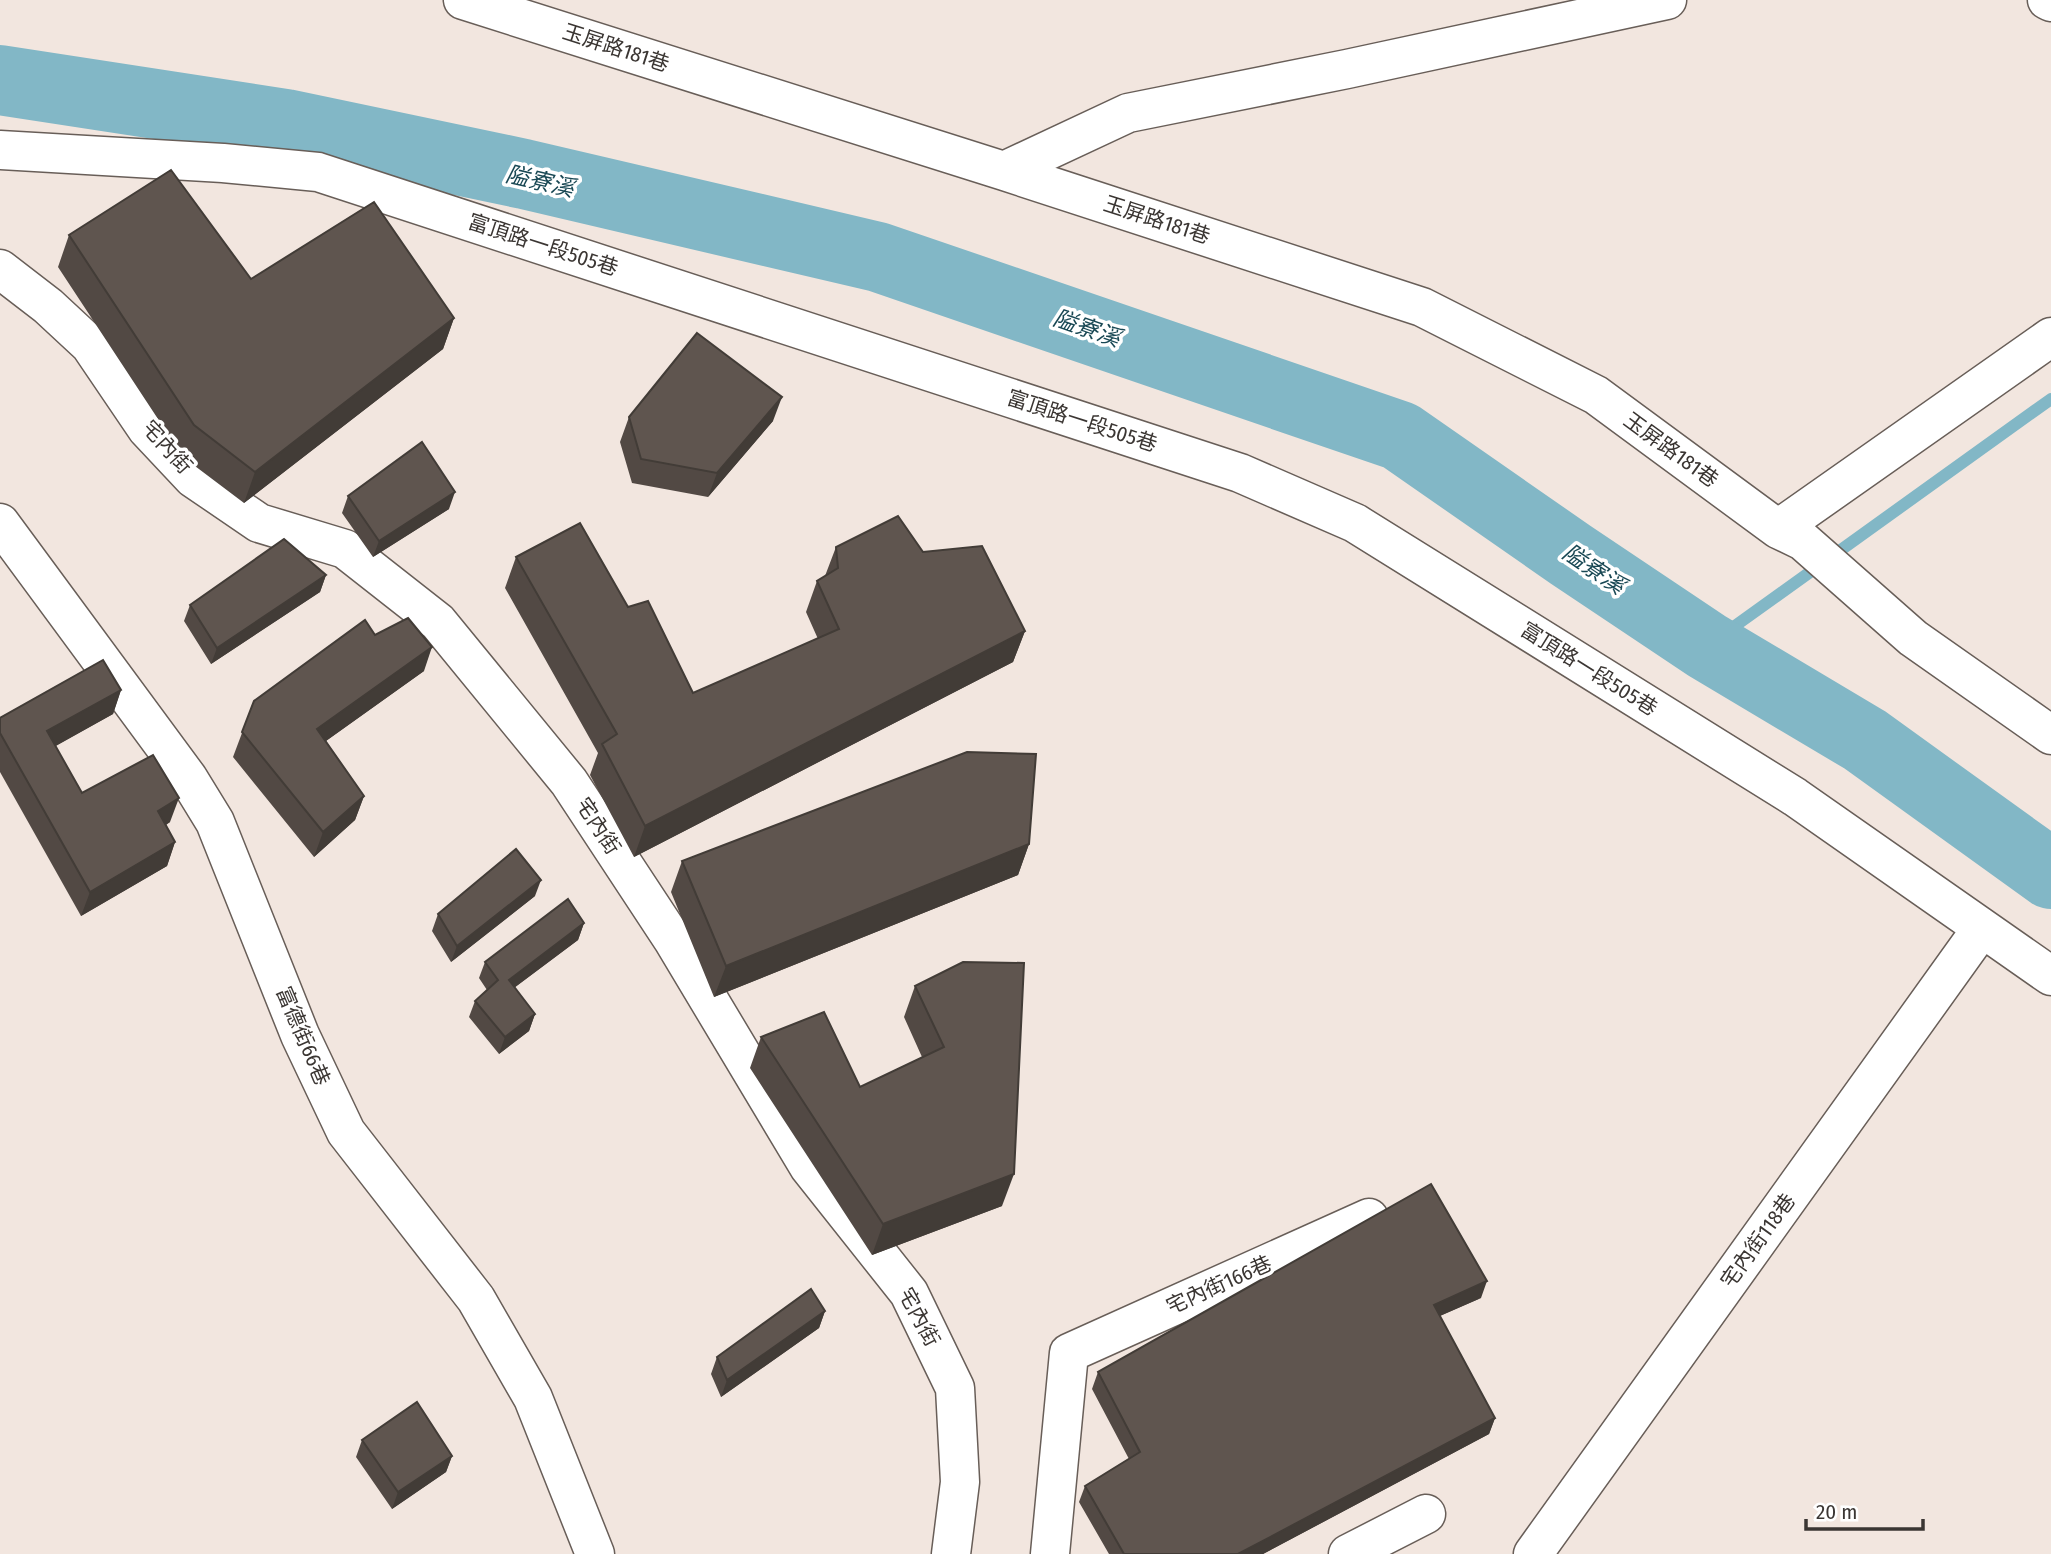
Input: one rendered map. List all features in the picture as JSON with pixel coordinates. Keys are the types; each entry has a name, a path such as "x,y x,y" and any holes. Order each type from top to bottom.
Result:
{"street":[{"name":"玉屏路181巷","path":"463,0 1422,307 1597,395 1833,568 1913,639 2051,736"},
{"path":"1004,171 1128,113 1667,0"},
{"name":"富頂路一段505巷","path":"0,150 223,163 318,172 1240,473 1355,523 1795,797 2051,976"},
{"name":"宅內街","path":"0,269 48,306 90,345 147,429 193,478 260,523 345,549 438,622 569,782 673,940 809,1167 909,1293 955,1388 960,1482 951,1554"},
{"path":"1790,535 2051,337"},
{"name":"富德街66巷","path":"0,523 188,778 215,822 300,1035 346,1132 476,1298 533,1398 595,1554"},
{"name":"宅內街118巷","path":"1533,1554 1982,928"},
{"name":"宅內街166巷","path":"1050,1554 1069,1353 1369,1218"},
{"path":"1348,1554 1426,1514"}],"building":[{"path":"171,170 251,279 374,202 454,318 255,472 194,425 69,235"},
{"path":"697,333 782,397 717,473 641,459 629,417"},
{"path":"422,442 455,492 379,541 348,496"},
{"path":"898,516 923,552 982,546 1025,631 645,826 602,744 617,734 516,557 580,523 628,607 648,601 693,693 839,629 817,581 838,568 836,547"},
{"path":"284,539 326,575 217,648 190,605"},
{"path":"408,618 432,647 317,729 364,796 323,832 242,732 254,701 365,620 375,635"},
{"path":"103,660 121,690 47,731 82,793 153,755 179,798 158,811 175,842 90,892 0,733 0,718"},
{"path":"967,752 1036,754 1029,844 726,966 682,861"},
{"path":"516,849 541,880 457,946 438,914"},
{"path":"568,899 584,923 509,980 535,1014 505,1037 475,1001 498,980 485,962"},
{"path":"963,962 1024,963 1014,1174 883,1224 761,1037 824,1012 860,1087 944,1047 915,986"},
{"path":"1431,1184 1487,1281 1434,1305 1495,1418 1238,1554 1124,1554 1085,1486 1140,1452 1098,1372"},
{"path":"811,1289 825,1311 727,1380 717,1357"},
{"path":"417,1402 452,1456 398,1492 362,1440"}],"waterway":[{"name":"隘寮溪","path":"0,80 286,124 524,174 878,257 1400,436 1707,646 1865,740 2051,874"},
{"path":"1707,646 2051,399"}]}
